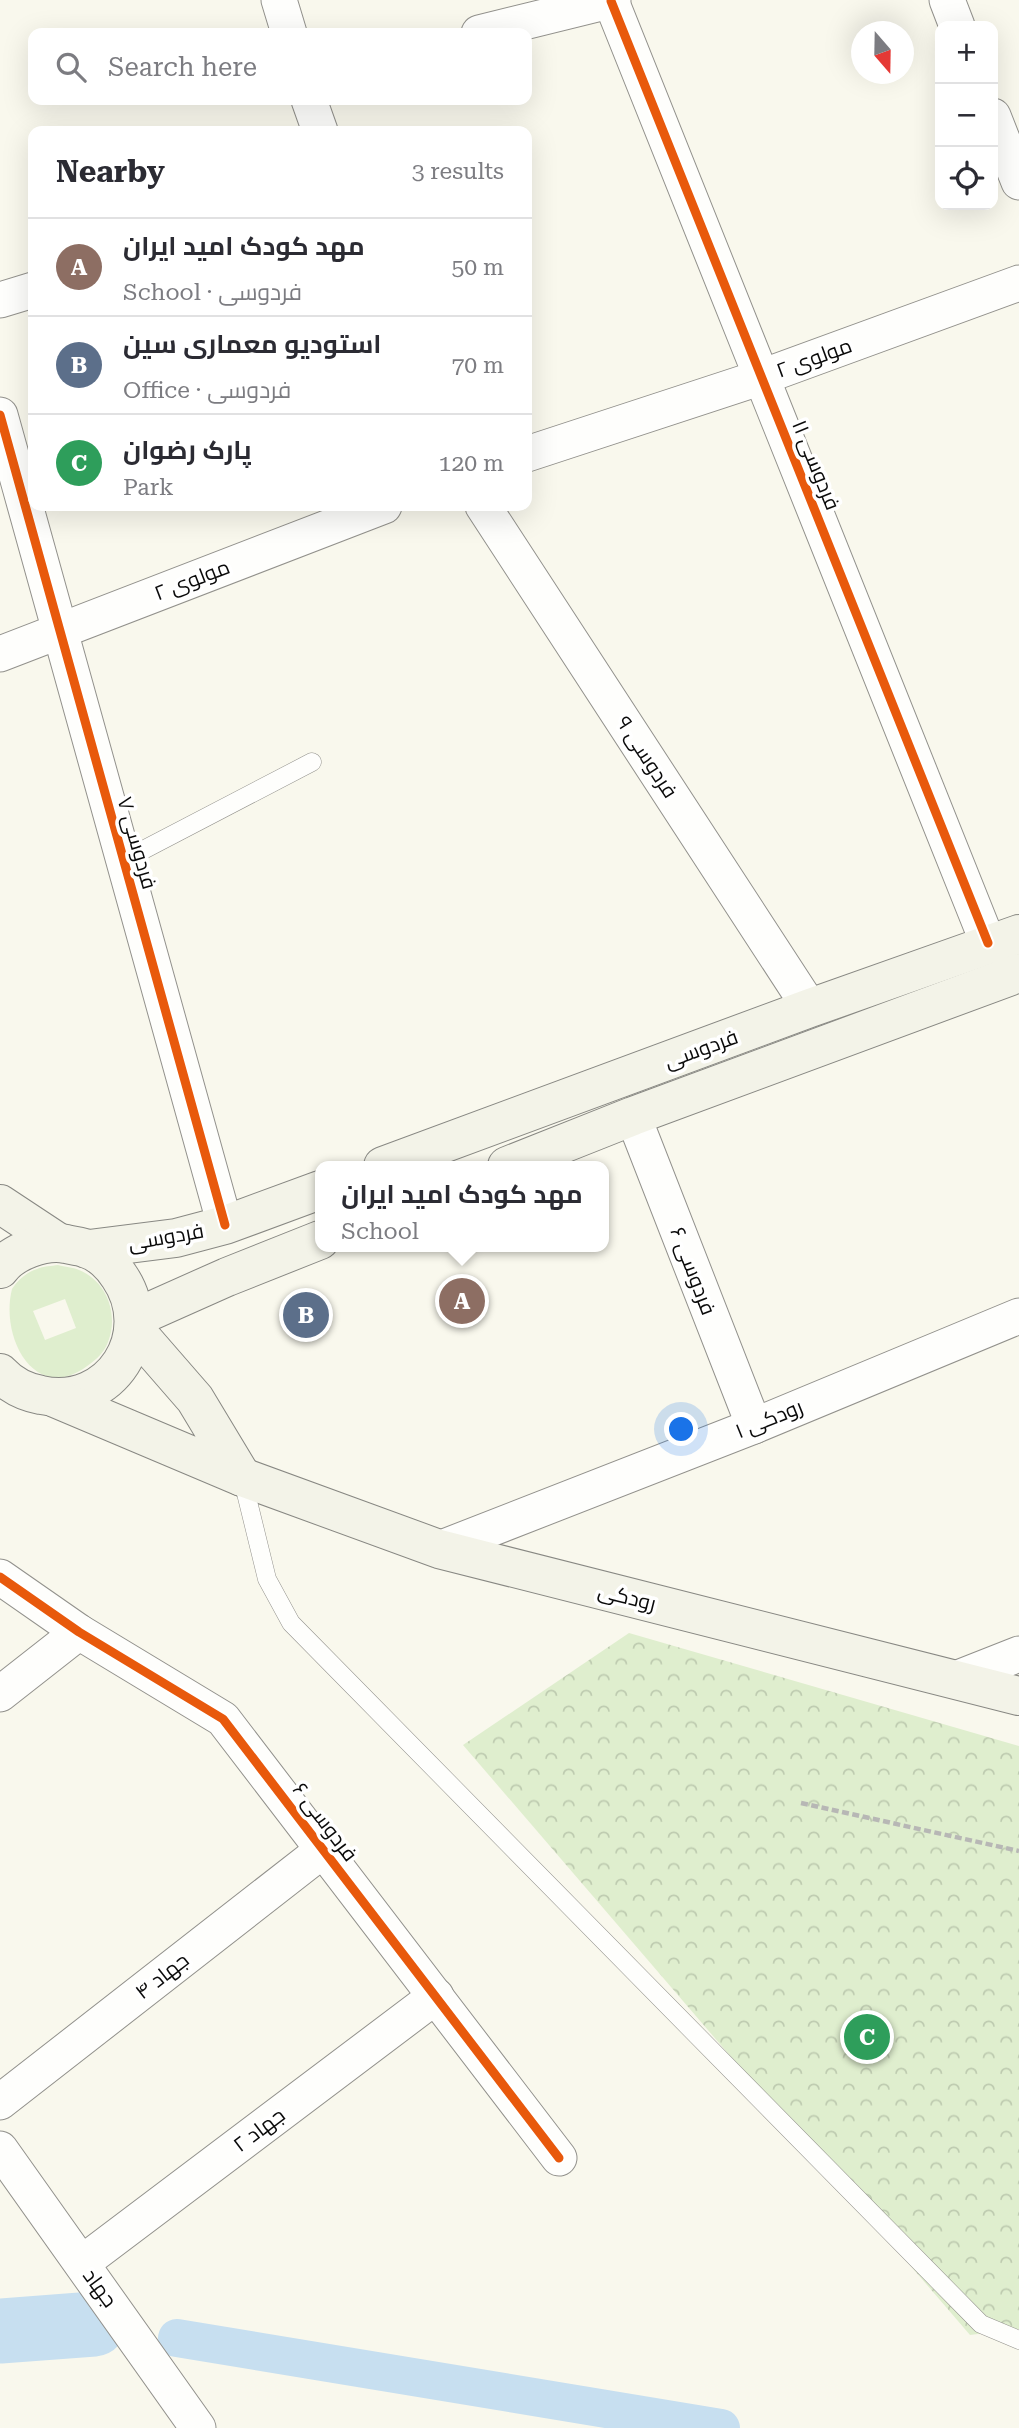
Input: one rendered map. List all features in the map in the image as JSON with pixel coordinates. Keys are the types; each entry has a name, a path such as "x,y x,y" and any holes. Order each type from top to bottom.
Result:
{"main road":[{"name":"فردوسی","path":"397,1161 1004,938"},
{"name":"فردوسی","path":"520,1161 633,1116 1019,973"},
{"name":"فردوسی","path":"0,1269 29,1248 176,1238 225,1225 315,1191"},
{"path":"0,1204 113,1266 129,1290 135,1324 126,1357 108,1379 83,1394 20,1390"},
{"path":"135,1324 227,1277 315,1242"},
{"path":"135,1324 195,1399 242,1477"},
{"name":"رودکی","path":"20,1390 242,1477 439,1549 1019,1696"}],"street":[{"path":"279,0 287,28"},
{"path":"499,28 612,0"},
{"name":"فردوسی ۱۱","path":"612,0 762,377 1004,938"},
{"path":"947,0 955,21"},
{"path":"311,105 318,126"},
{"path":"998,129 1019,182"},
{"name":"مولوی ۲","path":"532,452 762,377 1019,283"},
{"path":"0,300 28,292"},
{"name":"فردوسی ۷","path":"0,415 225,1225"},
{"name":"مولوی ۲","path":"0,654 371,511"},
{"name":"فردوسی ۹","path":"486,511 810,1008"},
{"name":"فردوسی ۶","path":"633,1116 754,1426"},
{"name":"رودکی ۱","path":"439,1549 754,1426 1019,1316"},
{"name":"فردوسی ۶","path":"0,1577 79,1632 223,1719 559,2158"},
{"path":"0,1694 79,1632"},
{"path":"953,1680 1019,1654"},
{"name":"جهاد ۴","path":"0,2102 323,1850"},
{"name":"جهاد ۲","path":"82,2263 436,1996"},
{"name":"جهاد","path":"0,2148 198,2428"}],"lane":[{"path":"124,860 312,762"},
{"path":"242,1477 267,1579 291,1623 981,2324 1019,2340"}],"path":[{"path":"801,1803 1019,1851"}],"green space":[{"path":"58,1265 77,1269 97,1282 108,1300 112,1321 108,1342 94,1361 65,1377 49,1377 35,1370 24,1359 11,1326 10,1307 12,1289 23,1277 33,1270","holes":["65,1299 76,1328 45,1340 33,1311"]},
{"path":"629,1633 1019,1746 1019,2329 970,2335 463,1745"}],"waterway":[{"path":"0,2331 94,2324"},
{"path":"177,2338 721,2428"}],"cycle path":[{"path":"611,1 988,943"},
{"path":"0,415 225,1225"},
{"path":"0,1577 79,1632 223,1719 559,2158"}],"place":[{"name":"مهد کودک امید ایران","path":"462,1301"},
{"name":"استودیو معماری سین","path":"306,1315"},
{"name":"پارک رضوان","path":"867,2037"}]}
